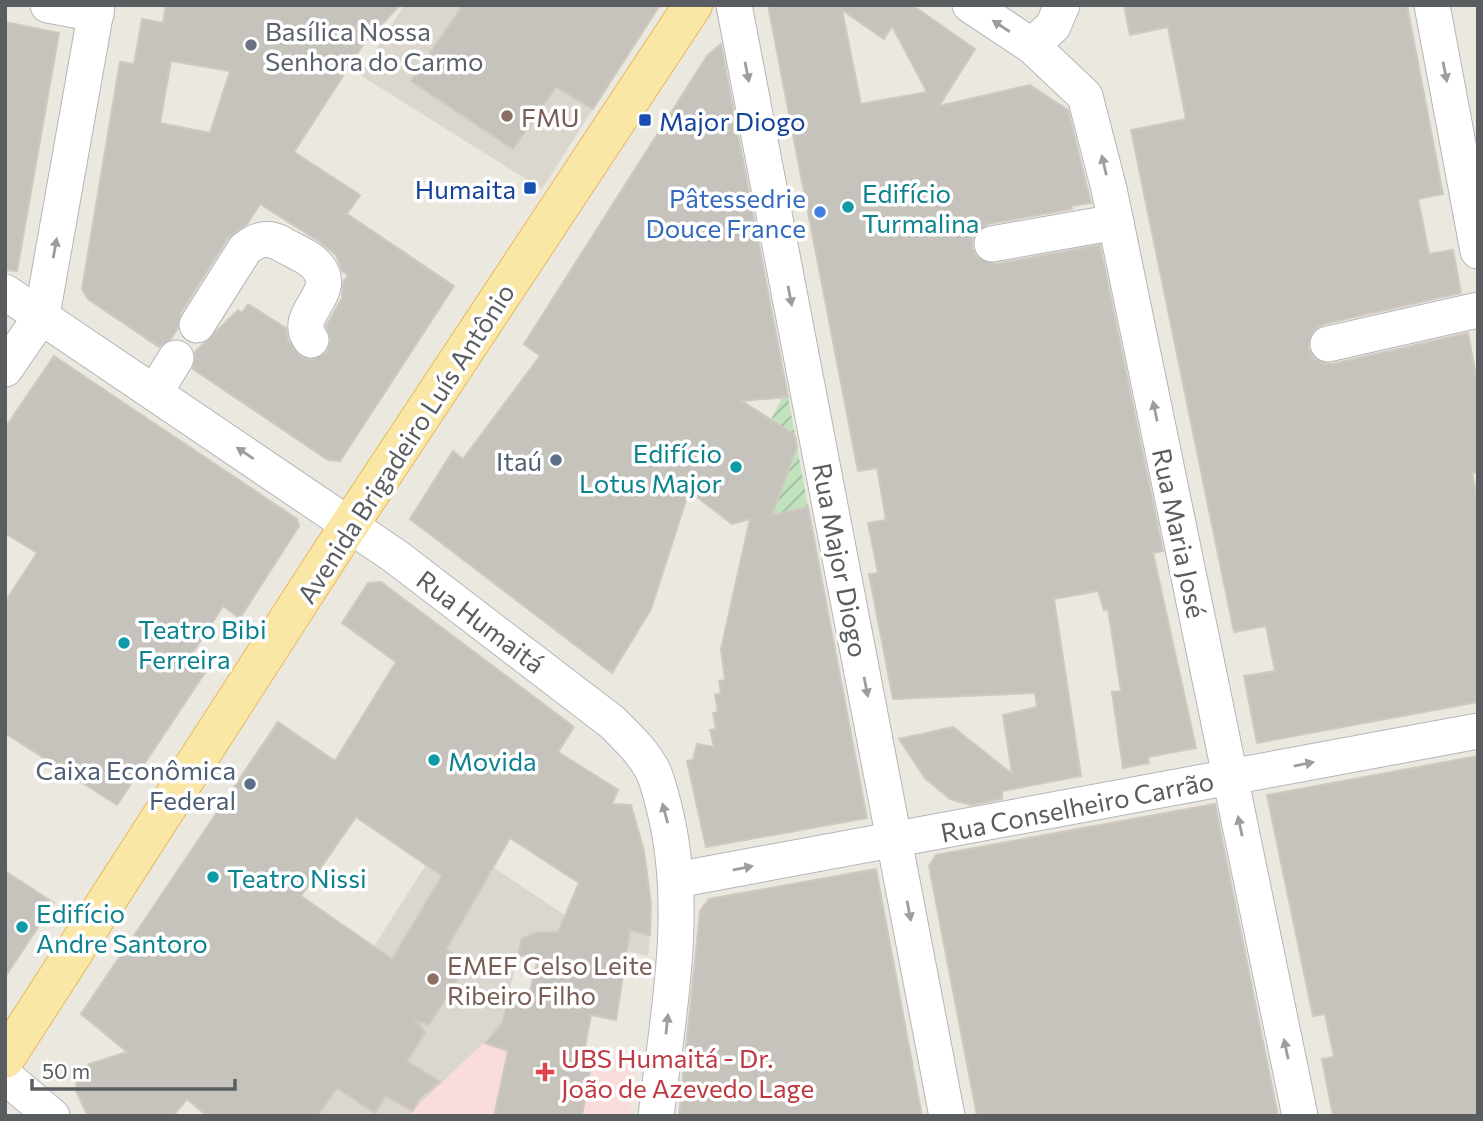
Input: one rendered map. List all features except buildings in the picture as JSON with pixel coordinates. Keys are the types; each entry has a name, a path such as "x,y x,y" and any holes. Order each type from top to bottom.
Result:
{"main road":[{"name":"Avenida Brigadeiro Luís Antônio","path":"5,1059 692,5"}],"street":[{"path":"5,369 42,315 96,10 48,5"},
{"name":"Rua Major Diogo","path":"734,5 947,1116"},
{"name":"Rua Maria José","path":"970,5 1032,46 1085,96 1116,222 1300,1116"},
{"path":"1032,46 1053,26 1062,5"},
{"path":"1432,5 1478,251"},
{"path":"992,244 1116,222"},
{"path":"197,325 245,249 255,241 274,240 316,265 322,275 323,295 305,324 306,333 311,340"},
{"name":"Rua Humaitá","path":"5,292 155,391 395,556 612,722 643,753 654,774 671,832 676,880 673,969 656,1116"},
{"path":"1328,344 1478,310"},
{"path":"155,391 176,358"},
{"name":"Rua Conselheiro Carrão","path":"676,880 1478,731"},
{"path":"5,1076 52,1116"}],"shaded area":[{"name":"FMU","path":"404,5 659,5 542,189 360,75"},
{"name":"EMEF Celso Leite Ribeiro Filho","path":"445,835 565,915 650,935 648,956 553,932 527,935 522,938 500,1033 495,1032 407,1116 317,1116 294,1072"},
{"name":"UBS Humaitá - Dr. João de Azevedo Lage","path":"495,1032 636,1067 629,1116 407,1116"}],"green space":[{"path":"788,397 795,435 771,420 782,398"},
{"path":"797,447 808,507 762,517 780,494"}],"place":[{"name":"Basílica Nossa Senhora do Carmo","path":"251,45"},
{"name":"FMU","path":"507,116"},
{"name":"Major Diogo","path":"645,120"},
{"name":"Humaita","path":"530,188"},
{"name":"Edifício Turmalina","path":"848,207"},
{"name":"Pâtessedrie Douce France","path":"820,212"},
{"name":"Itaú","path":"556,460"},
{"name":"Edifício Lotus Major","path":"736,467"},
{"name":"Teatro Bibi Ferreira","path":"124,643"},
{"name":"Movida","path":"434,760"},
{"name":"Caixa Econômica Federal","path":"250,784"},
{"name":"Teatro Nissi","path":"213,877"},
{"name":"Edifício Andre Santoro","path":"22,927"},
{"name":"EMEF Celso Leite Ribeiro Filho","path":"433,979"},
{"name":"UBS Humaitá - Dr. João de Azevedo Lage","path":"545,1072"}]}
